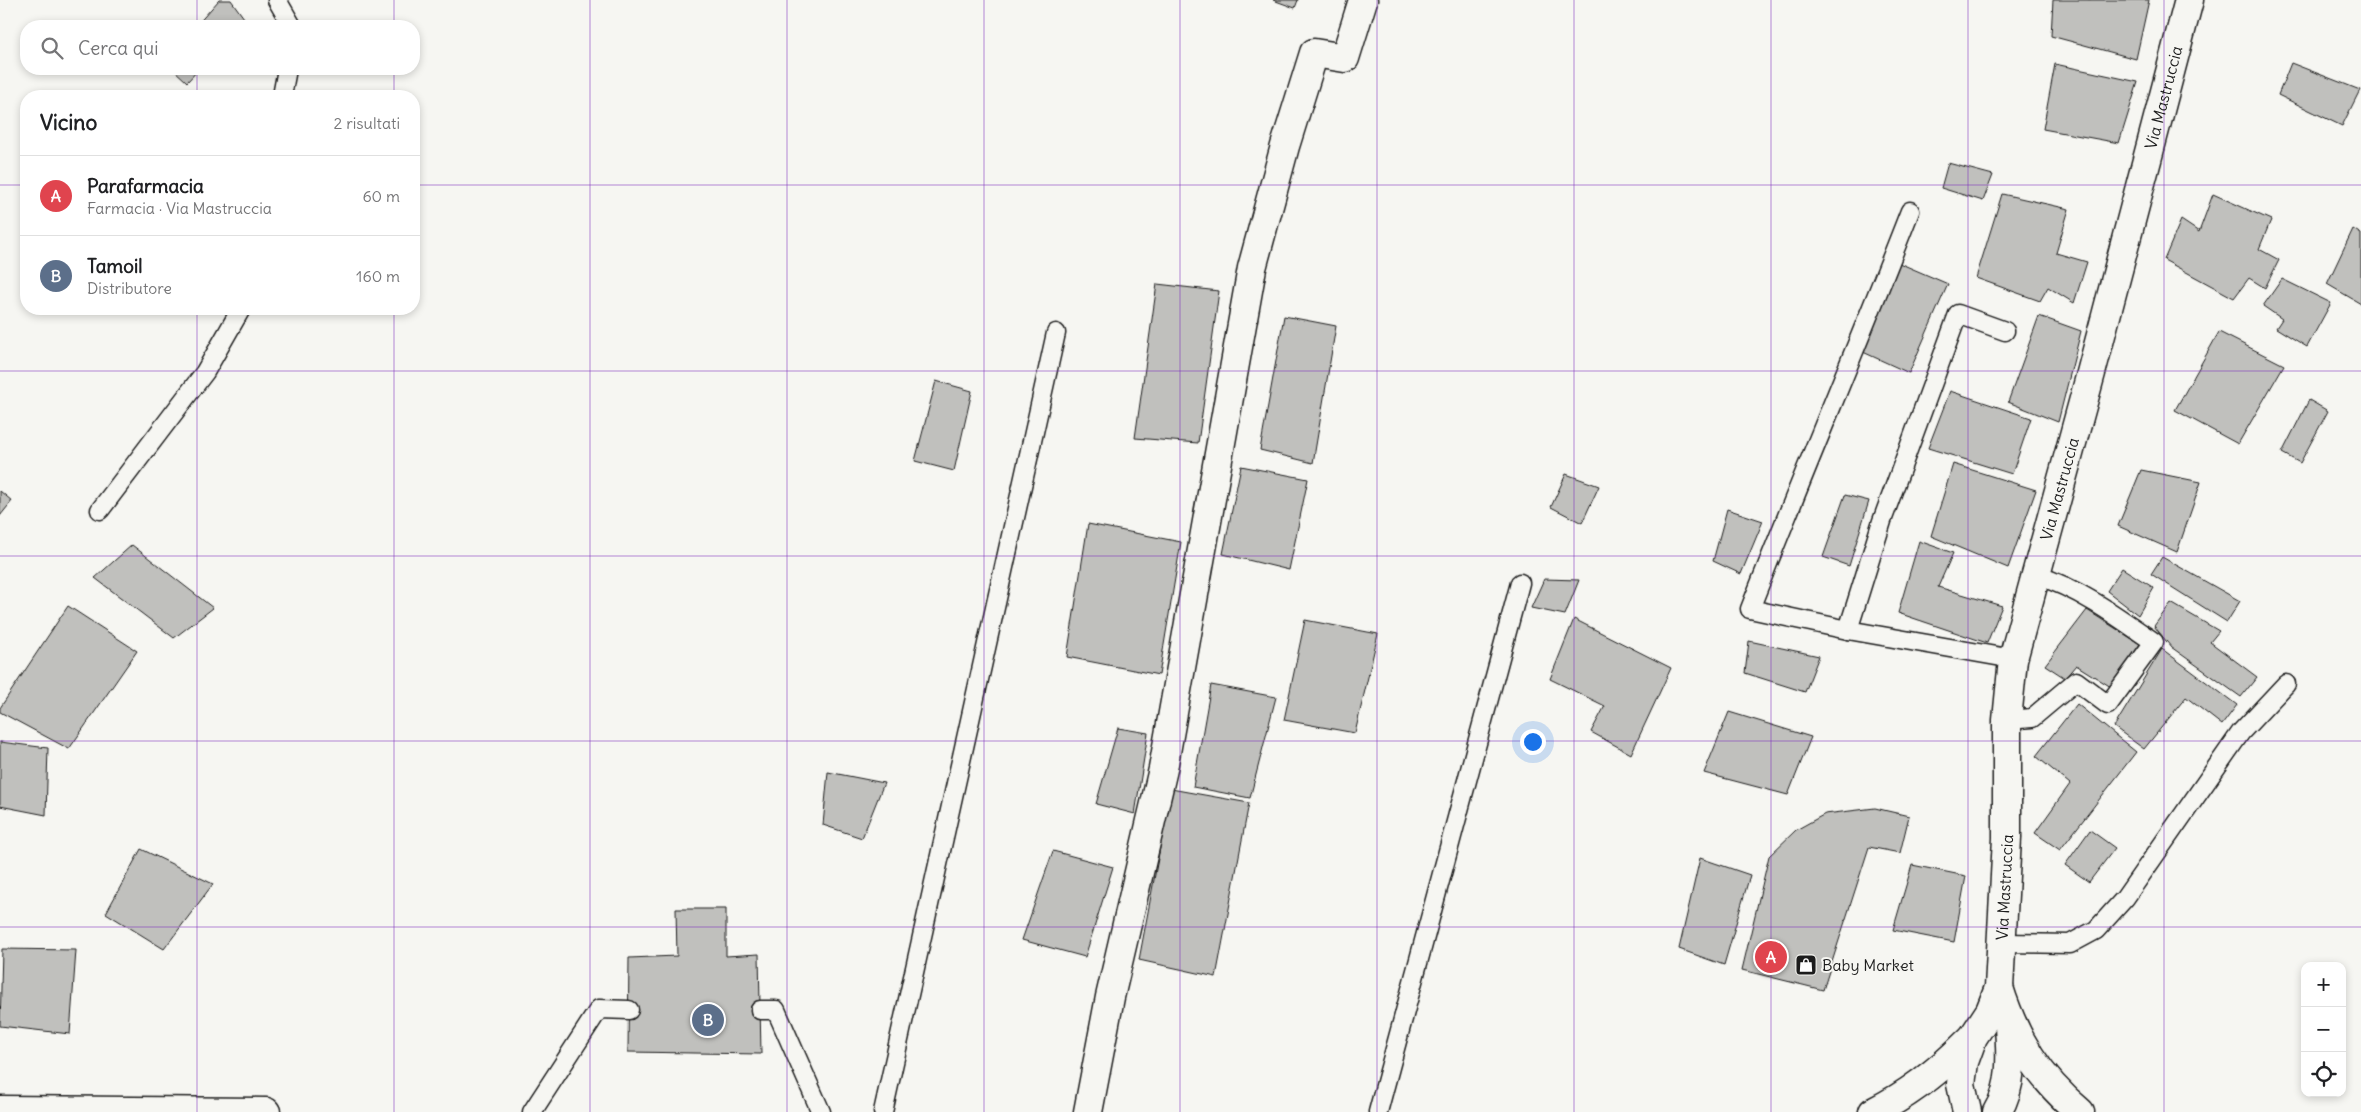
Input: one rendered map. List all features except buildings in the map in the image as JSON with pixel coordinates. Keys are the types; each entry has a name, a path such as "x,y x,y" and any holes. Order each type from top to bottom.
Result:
{"street":[{"path":"1088,1112 1110,997 1163,768 1252,268 1285,146 1314,53 1345,58 1363,0"},
{"name":"Via Mastruccia","path":"1999,988 2007,838 2007,720 2013,659 2189,0"},
{"path":"1999,988 2009,1019 2022,1045 2042,1075 2080,1112"},
{"path":"1873,1112 1926,1080 1949,1061 1973,1037 1990,1011 1999,988"},
{"path":"1997,1112 2007,1089 2010,1068 2009,1019"},
{"path":"1967,1112 1961,1084 1964,1062 1973,1037"},
{"path":"0,1110 266,1112"}],"lane":[{"path":"277,0 289,20"},
{"path":"283,90 286,75"},
{"path":"1910,212 1874,305 1808,460 1750,609 1848,630 2013,659"},
{"path":"1848,630 1882,521 1958,314 2005,331"},
{"path":"100,510 205,372 238,315"},
{"path":"883,1112 1056,333"},
{"path":"2007,720 2032,718 2076,681 2108,705 2154,642 2108,610 2059,582 2036,576"},
{"path":"1378,1112 1520,583"},
{"path":"2002,942 2070,944 2096,930 2125,898 2241,732 2286,684"},
{"path":"532,1112 599,1009 629,1010"},
{"path":"760,1010 776,1010 821,1112"}],"place":[{"name":"Parafarmacia","path":"1771,957"},
{"name":"Baby Market","path":"1806,965"},
{"name":"Tamoil","path":"708,1020"}]}
